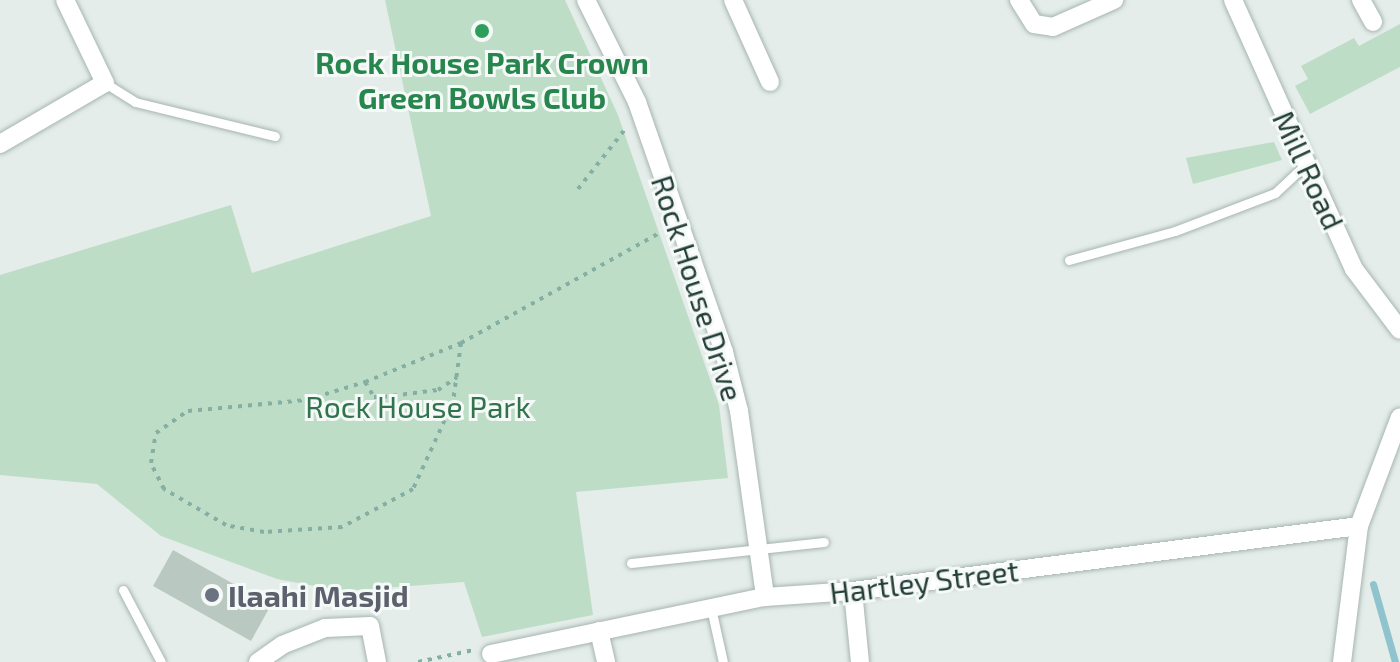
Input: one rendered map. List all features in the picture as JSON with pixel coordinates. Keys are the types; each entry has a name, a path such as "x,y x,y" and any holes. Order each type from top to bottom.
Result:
{"street":[{"path":"0,144 105,83 65,0"},
{"name":"Rock House Drive","path":"586,0 638,106 724,352 765,597"},
{"path":"733,0 770,82"},
{"path":"1019,0 1034,24 1053,27 1114,0"},
{"name":"Mill Road","path":"1233,0 1354,269 1400,330"},
{"path":"1361,0 1373,22"},
{"path":"1342,662 1359,526 1400,417"},
{"name":"Hartley Street","path":"492,658 599,631 765,597 853,591 1359,526"},
{"path":"853,591 860,662"},
{"path":"258,662 282,645 325,628 370,626 377,662"},
{"path":"599,631 606,662"}],"lane":[{"path":"105,83 135,102 275,136"},
{"path":"1069,260 1175,231 1275,193 1305,165"},
{"path":"631,563 824,542"},
{"path":"123,590 161,662"},
{"path":"711,608 723,662"}],"path":[{"path":"578,189 638,106"},
{"path":"461,343 457,377 435,447 413,489 342,527 264,532 226,525 164,489 151,463 156,433 188,411 306,400 365,382 461,343 677,223"},
{"path":"365,382 374,397 399,396 438,390 457,377"},
{"path":"418,662 485,647 492,658"}],"green space":[{"name":"Rock House Park","path":"385,0 565,0 618,115 719,405 728,478 576,492 593,615 482,637 464,582 342,591 277,579 161,536 97,484 0,475 0,275 231,205 252,273 431,216"},
{"path":"1400,24 1400,67 1310,114 1295,86 1308,79 1301,66 1354,38 1359,46"},
{"path":"1274,142 1282,160 1193,184 1186,158"}],"building":[{"name":"Ilaahi Masjid","path":"173,550 271,605 251,641 153,586"}],"waterway":[{"path":"1373,584 1395,662"}],"place":[{"name":"Rock House Park Crown Green Bowls Club","path":"482,31"},
{"name":"Ilaahi Masjid","path":"212,595"}]}
